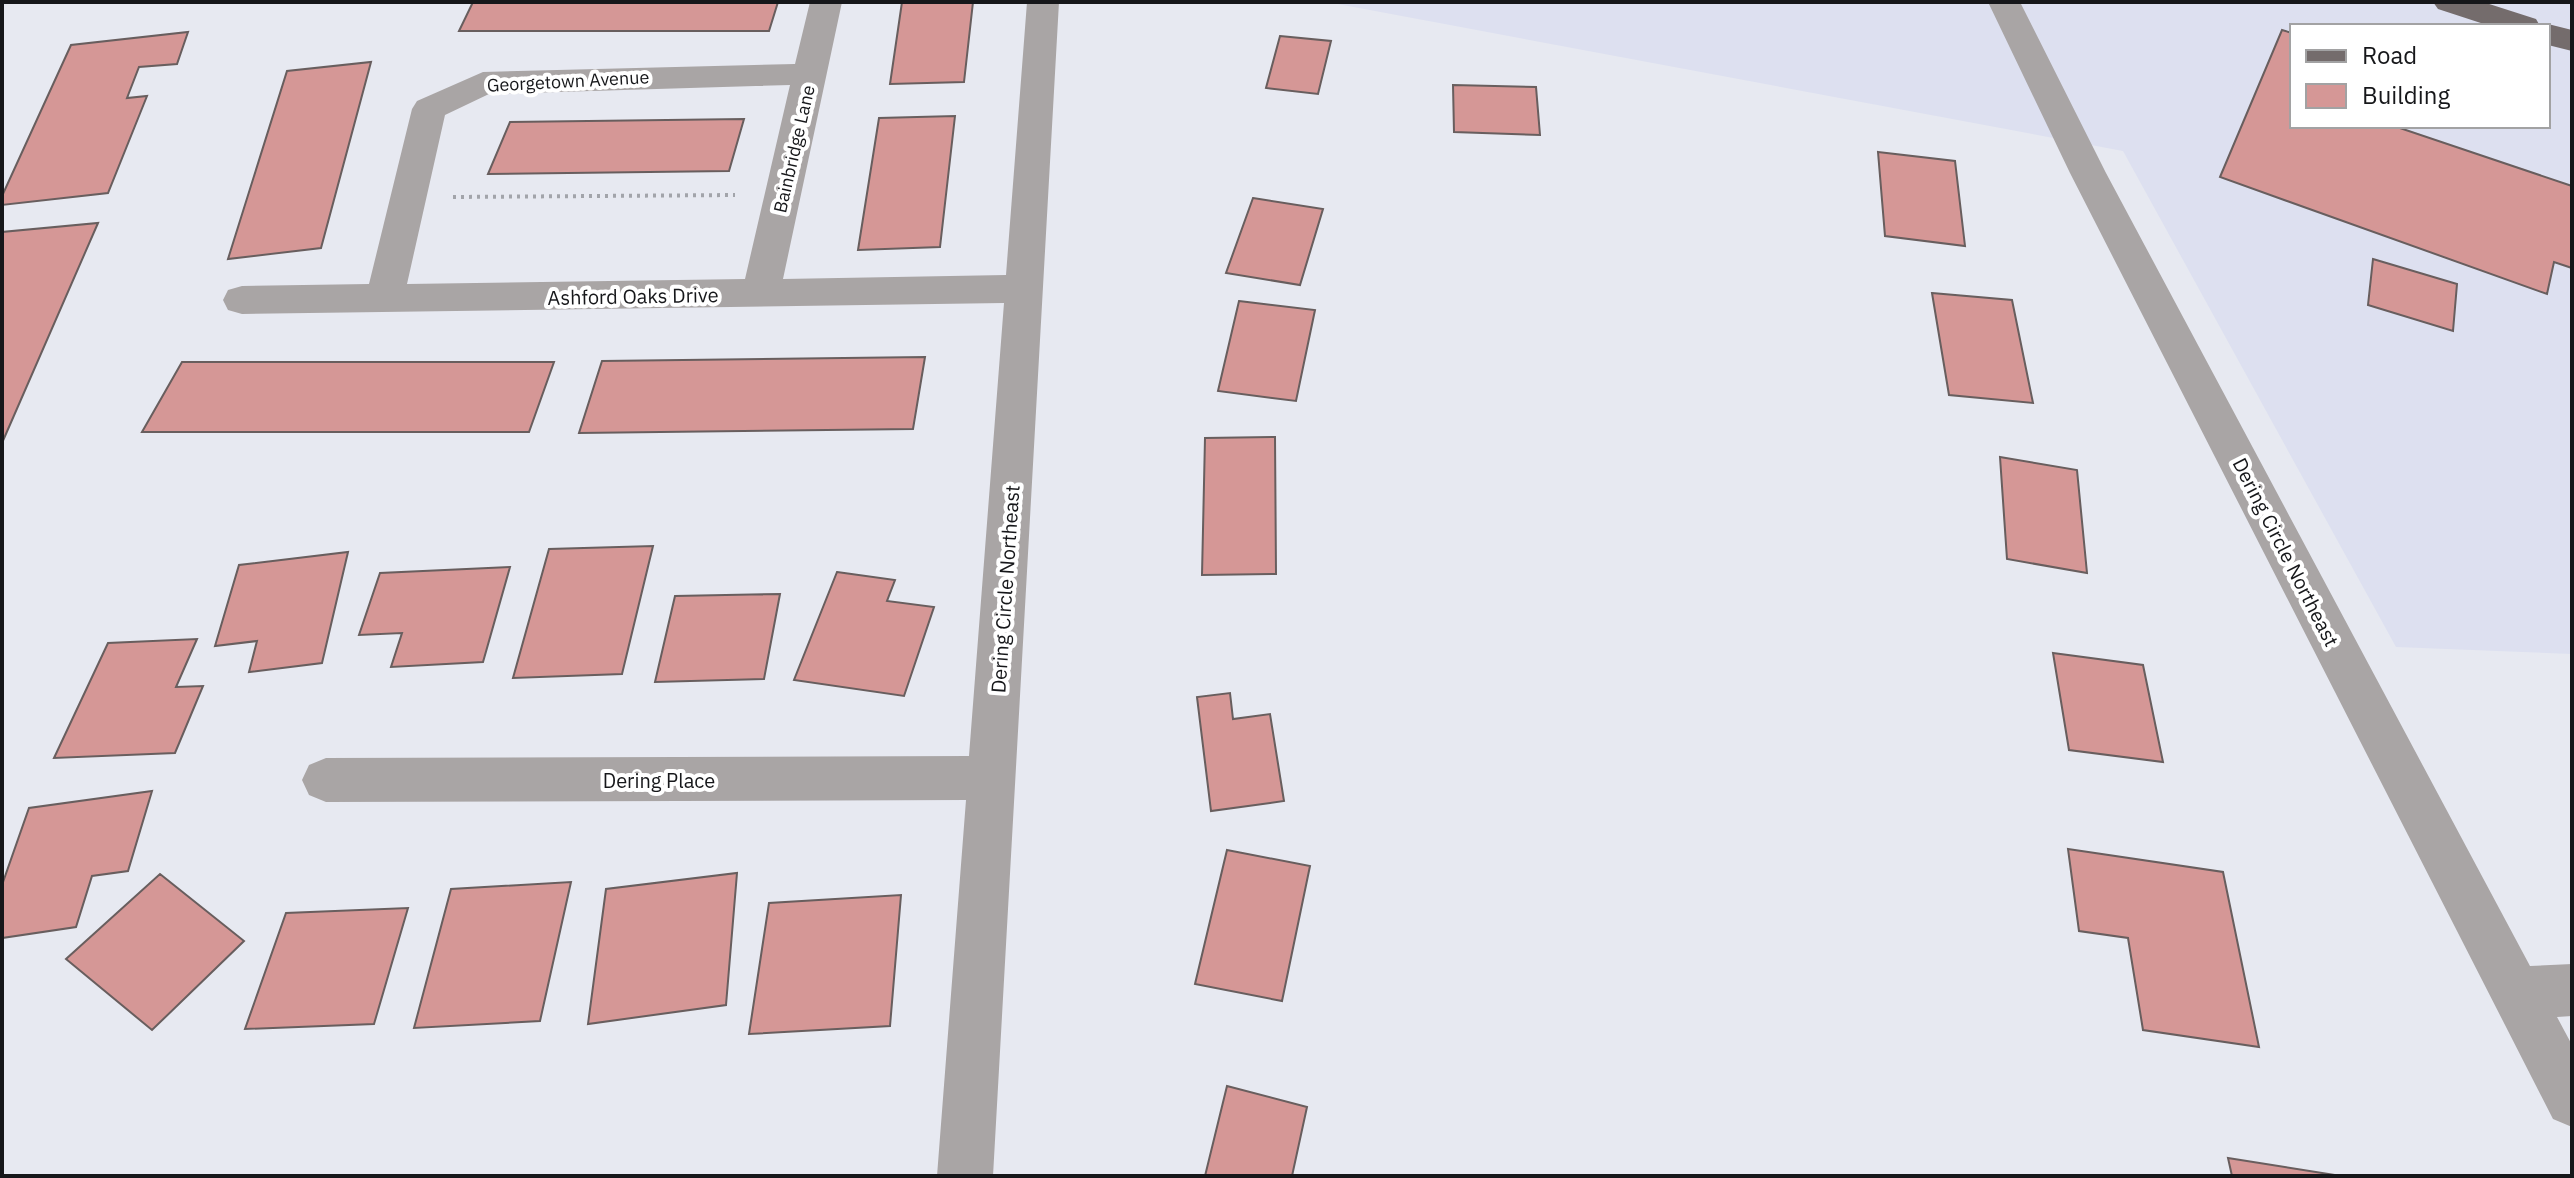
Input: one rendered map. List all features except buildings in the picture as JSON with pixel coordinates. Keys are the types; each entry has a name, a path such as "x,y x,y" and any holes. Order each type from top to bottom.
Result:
{"main road":[{"path":"2449,2 2518,24"},
{"path":"2550,35 2572,41"}],"street":[{"name":"Bainbridge Lane","path":"760,295 826,2"},
{"name":"Dering Circle Northeast","path":"965,1176 1043,2"},
{"name":"Dering Circle Northeast","path":"2004,2 2088,173 2572,1100"},
{"name":"Georgetown Avenue","path":"385,299 429,109 483,83 811,74"},
{"name":"Ashford Oaks Drive","path":"242,300 1024,289"},
{"name":"Dering Place","path":"326,780 992,778"},
{"path":"2516,993 2572,990"}],"path":[{"path":"444,197 746,195"}],"shaded area":[{"path":"1327,2 2572,2 2572,654 2396,647 2123,151"}]}
